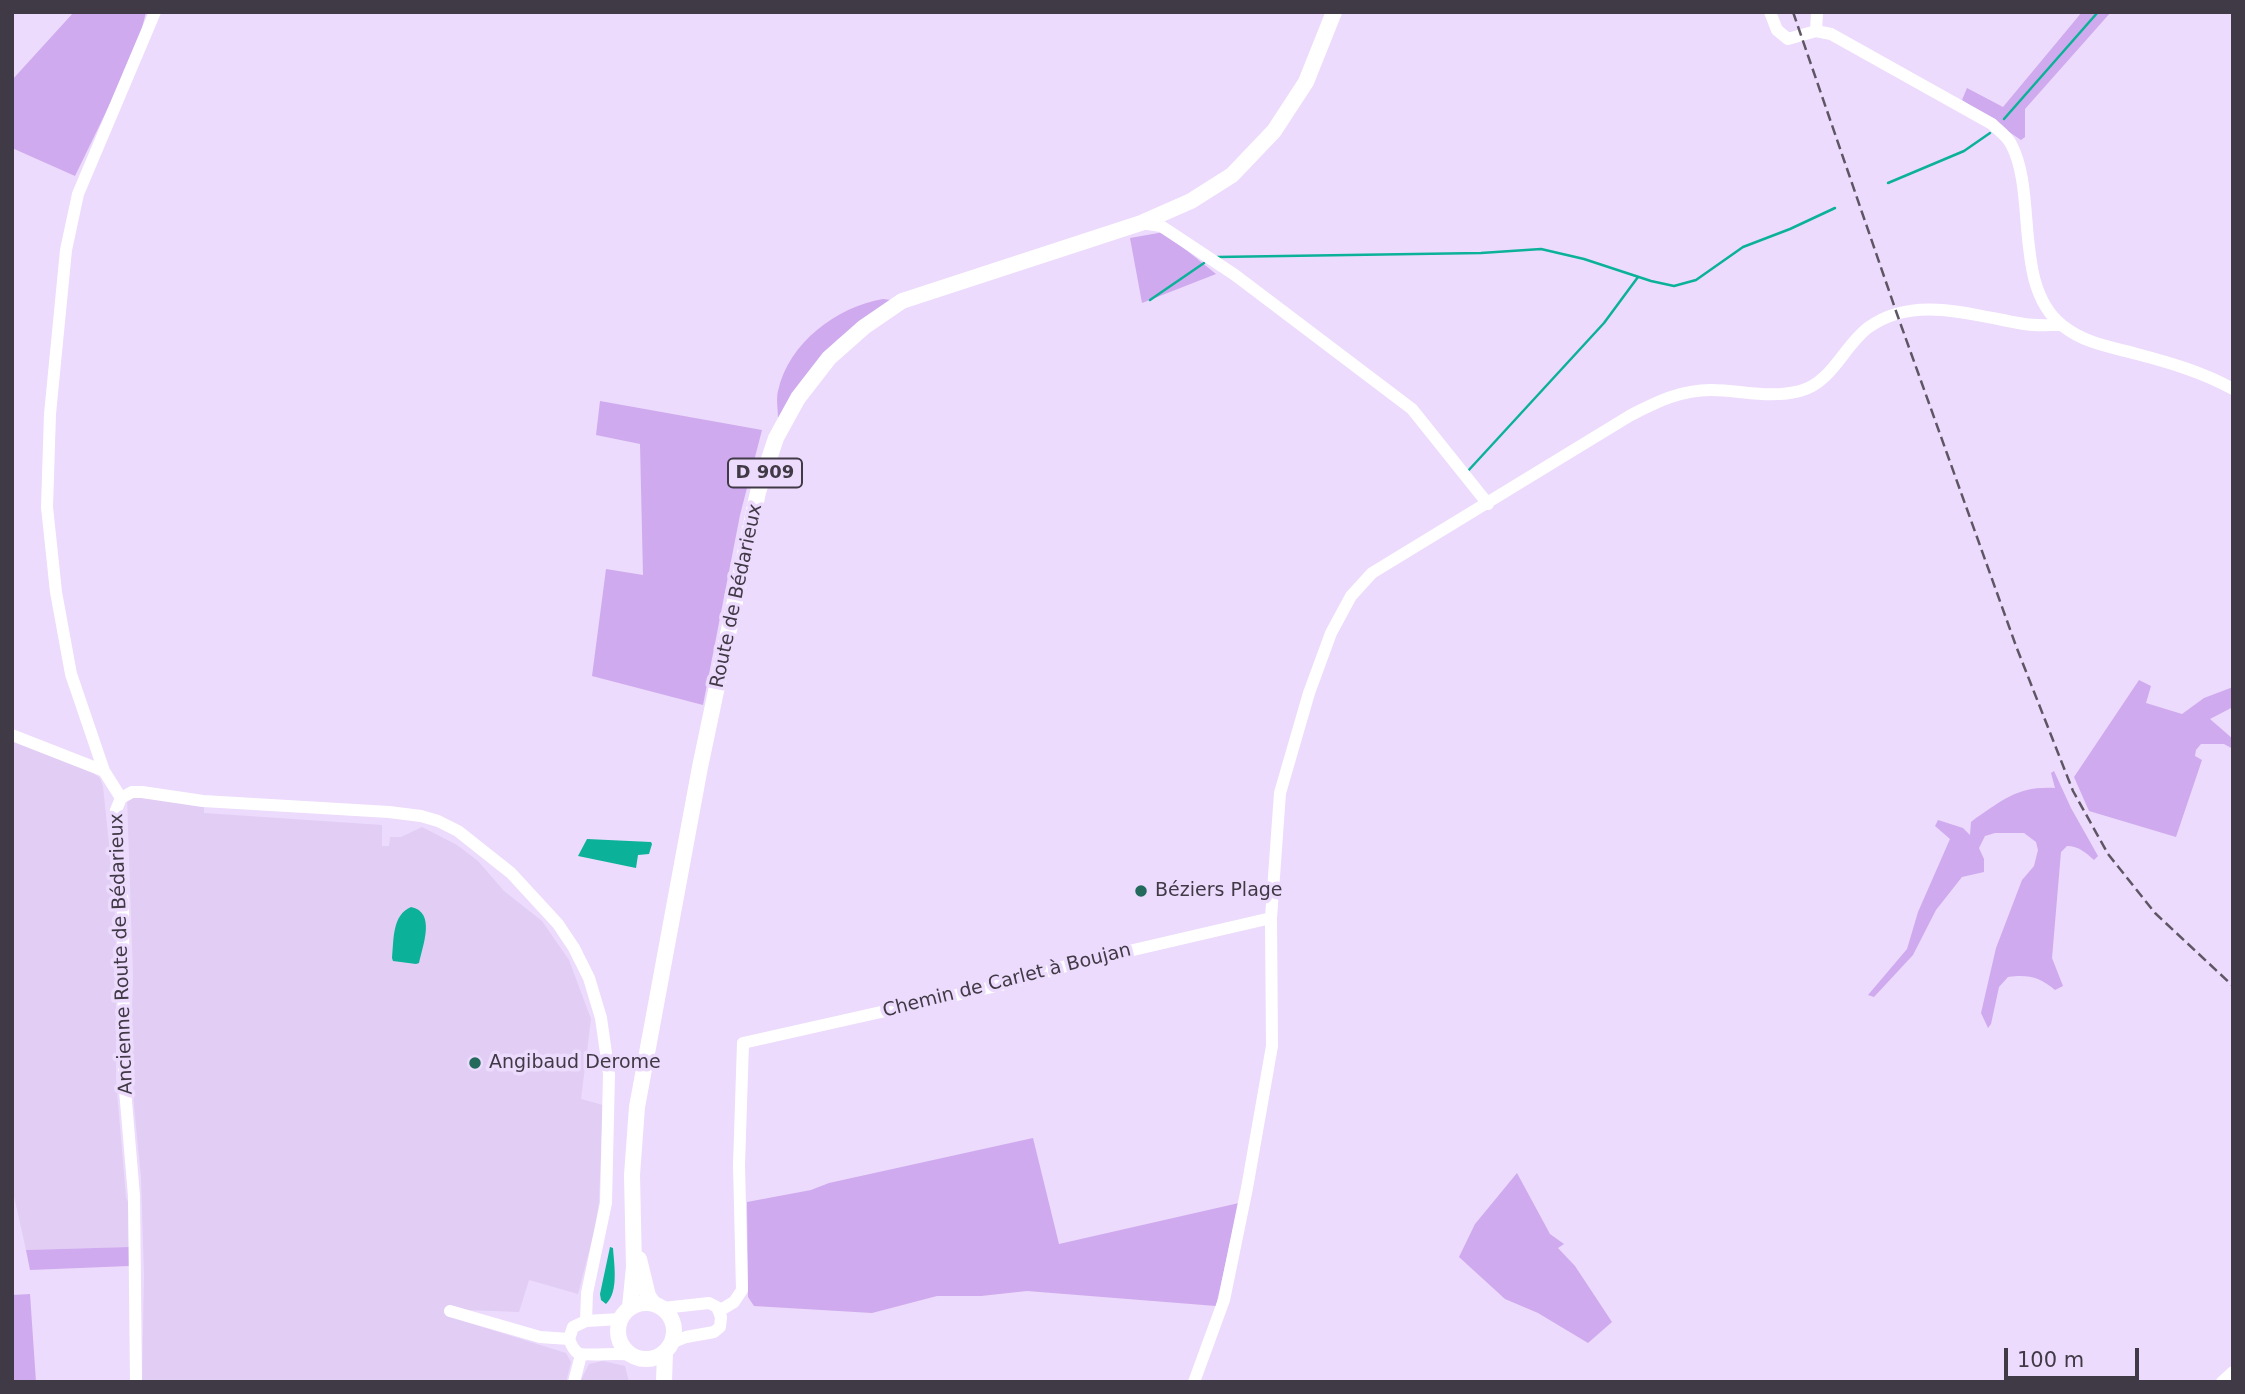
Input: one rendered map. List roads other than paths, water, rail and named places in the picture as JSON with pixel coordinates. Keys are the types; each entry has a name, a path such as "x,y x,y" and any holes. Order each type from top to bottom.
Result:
{"main road":[{"name":"Route de Bédarieux","path":"625,1313 634,1267 632,1175 637,1107 695,794 758,492 776,438 798,398 829,358 864,327 902,301 1141,223 1191,201 1232,175 1274,131 1306,82 1334,12"},
{"name":"Route de Bédarieux","path":"634,1236 648,1296 658,1306"},
{"path":"657,1382 652,1369 625,1350 617,1335 625,1313 645,1303 658,1306 668,1314 674,1328 668,1347 664,1382"},
{"path":"637,1357 658,1356 668,1347"}],"street":[{"name":"Ancienne Route de Bédarieux","path":"136,1382 134,1196 124,1078 123,905 116,831 116,810 121,798 104,771 71,674 56,592 47,507 50,414 66,250 78,194 155,12"},
{"path":"1770,12 1777,30 1788,39 1816,32 1831,34 1993,124 2010,142 2019,164 2032,270 2048,309 2061,325 2085,340 2186,368 2233,389"},
{"path":"1816,32 1817,12"},
{"path":"1141,223 1161,226 1235,275 1412,410 1488,504"},
{"path":"1194,1382 1224,1300 1248,1186 1272,1045 1271,918 1280,793 1309,693 1331,633 1351,596 1371,573 1631,415 1671,395 1711,390 1764,396 1804,390 1826,375 1864,331 1874,323 1897,314 1927,309 1968,312 2026,324 2061,325"},
{"path":"12,735 104,771"},
{"path":"121,798 132,792 142,792 203,801 389,811 421,816 458,831 511,873 535,898 574,948 589,978 606,1047 609,1102 606,1203 589,1282 586,1321"},
{"name":"Chemin de Carlet à Boujan","path":"719,1311 734,1302 742,1290 739,1165 743,1043 1001,985 1073,964 1271,918"},
{"path":"658,1306 704,1302 719,1311 721,1322 714,1332 686,1337 668,1347"},
{"path":"450,1311 540,1337 569,1339"},
{"path":"625,1313 586,1321 573,1327 569,1339 574,1350 581,1355 610,1353 637,1357"},
{"path":"574,1382 581,1355"},
{"path":"2222,1382 2233,1372"}],"waterway":[{"path":"2004,119 2098,12"},
{"path":"1888,183 1964,151 1990,133"},
{"path":"1217,257 1481,253 1541,249 1674,286 1696,280 1743,247 1835,208"},
{"path":"1150,300 1204,263"},
{"path":"1467,472 1604,323 1638,277"}],"railway":[{"path":"1793,12 2016,646 2073,791 2108,854 2155,913 2233,986"}],"place":[{"name":"Béziers Plage","path":"1141,891"},
{"name":"Angibaud Derome","path":"475,1063"}]}
